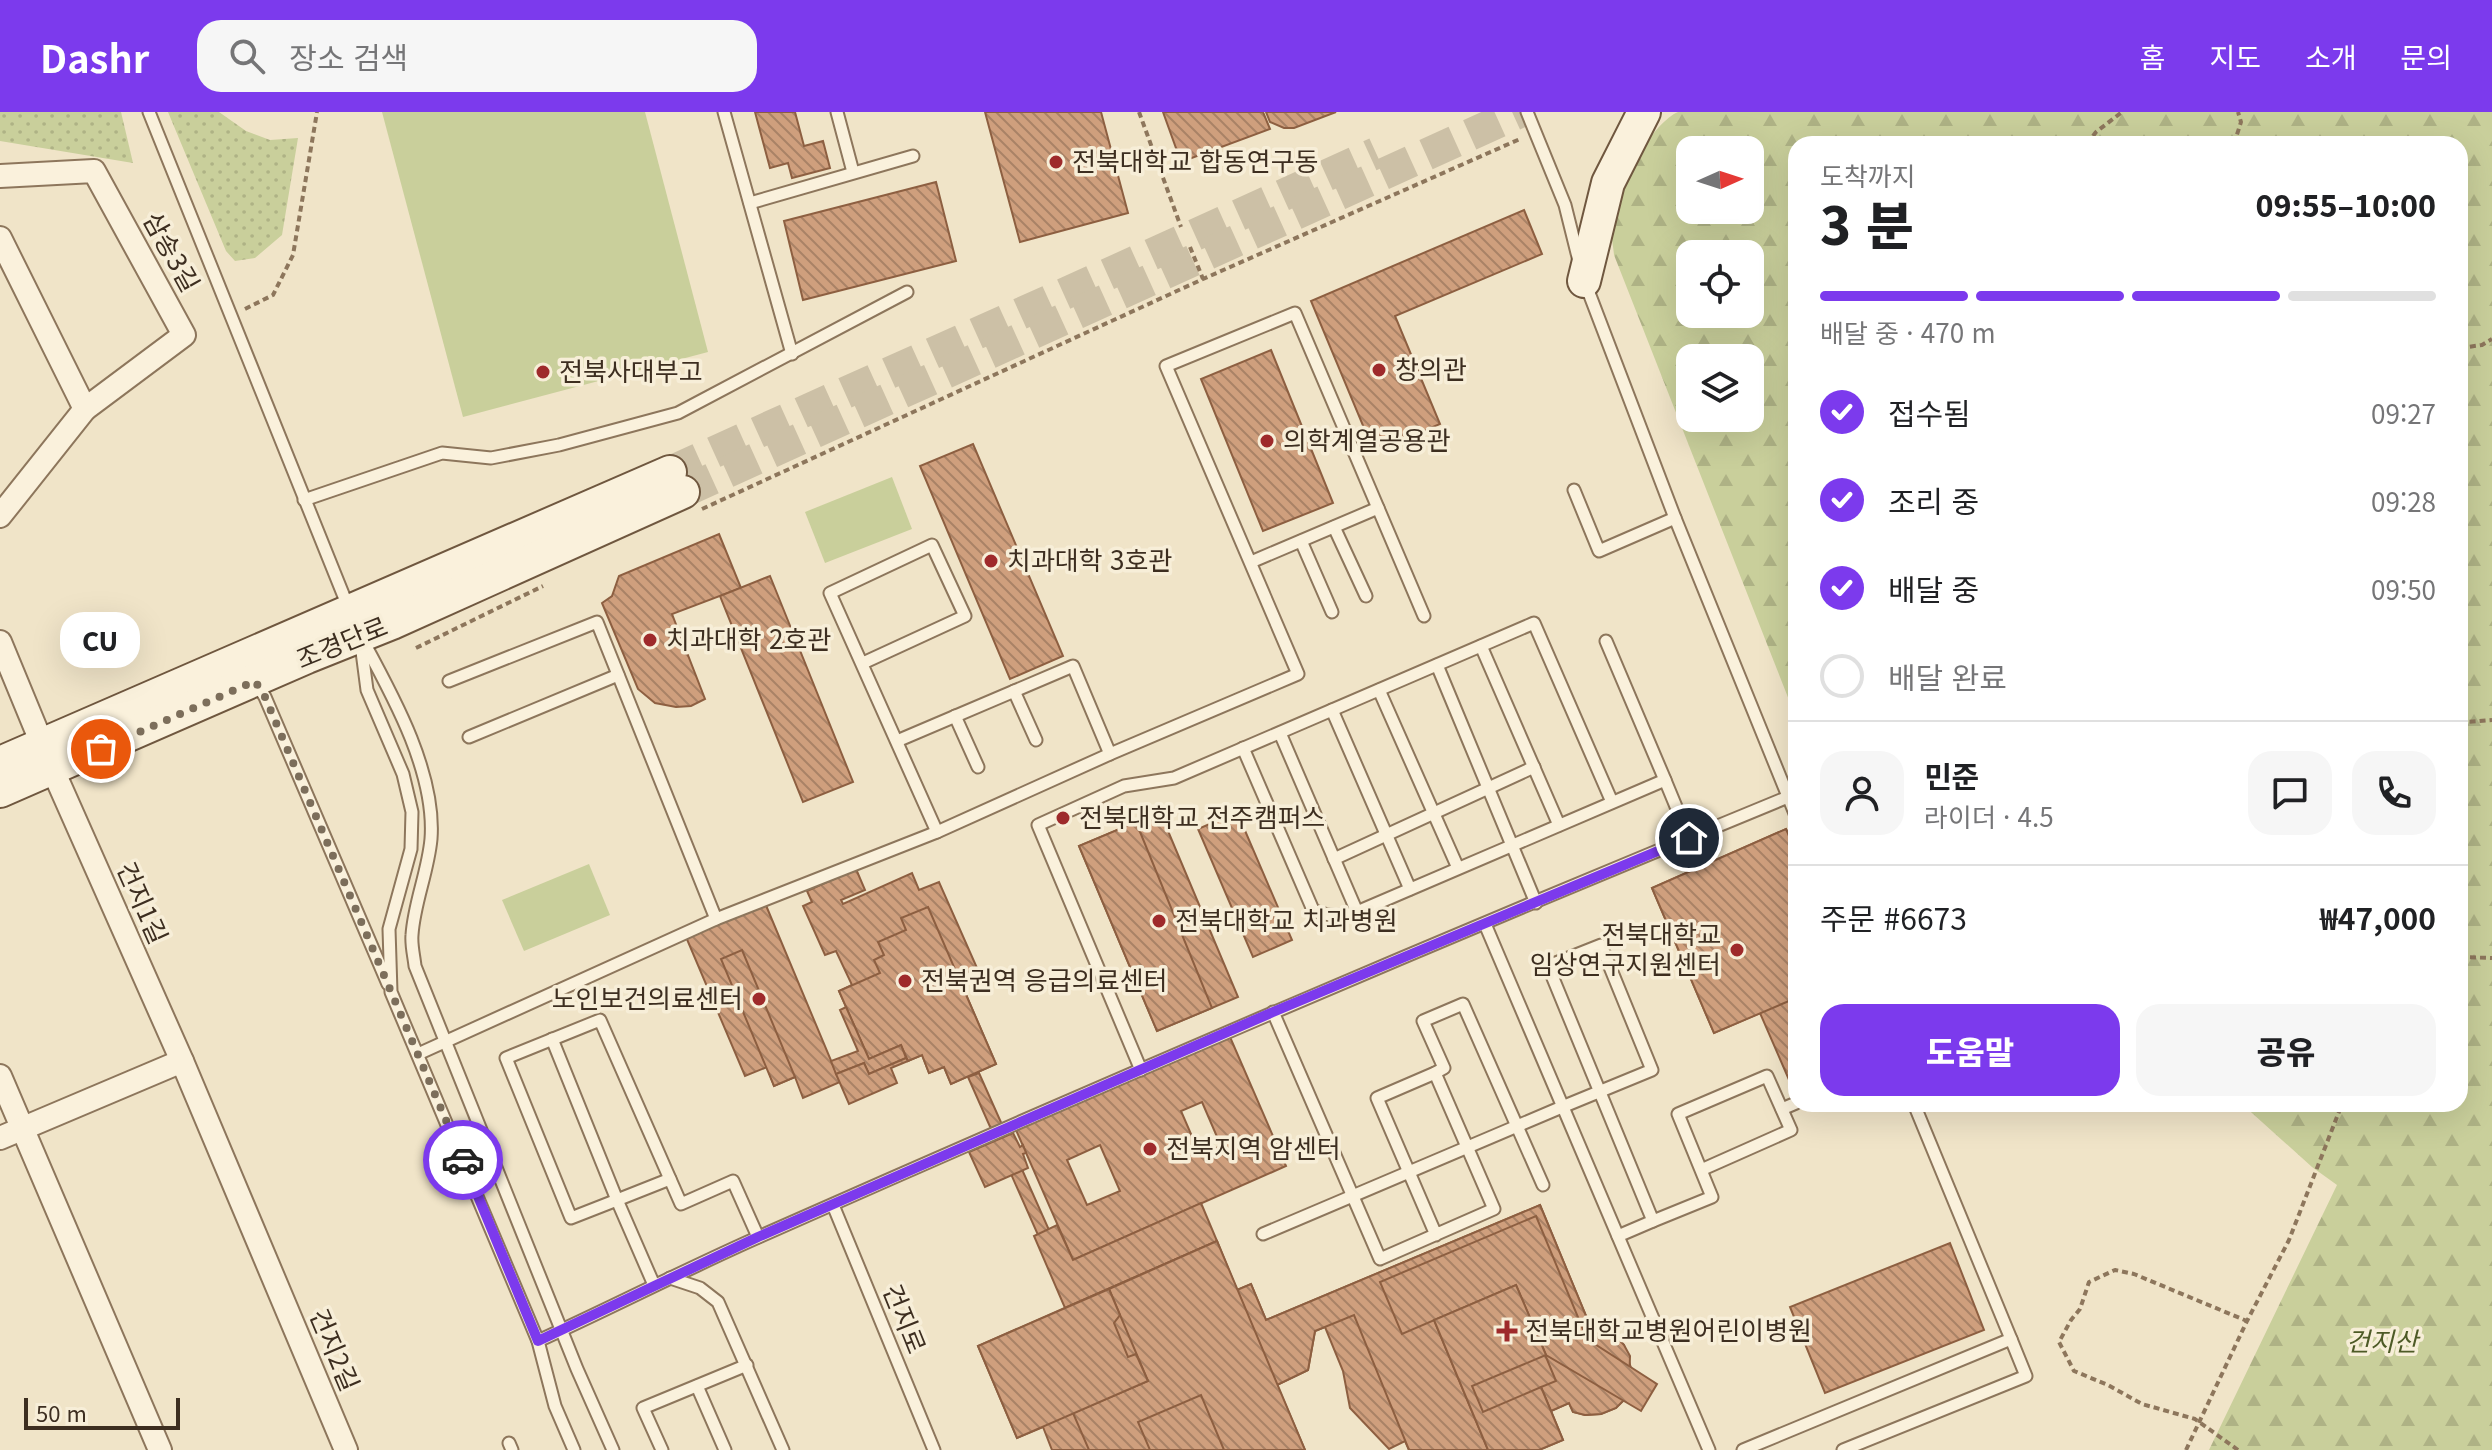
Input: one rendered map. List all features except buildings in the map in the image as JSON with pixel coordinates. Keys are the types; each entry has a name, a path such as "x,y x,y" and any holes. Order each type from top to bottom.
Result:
{"street":[{"path":"1584,281 1608,183 1644,112"},
{"name":"삼송3길","path":"0,176 94,171 184,335 85,409 0,516"},
{"path":"0,238 85,409"},
{"name":"조경단로","path":"0,791 47,756 355,624 685,491"},
{"name":"조경단로","path":"0,763 47,756 255,681 355,624"},
{"name":"건지1길","path":"0,642 271,1272"},
{"path":"0,1138 182,1061"},
{"path":"0,1076 160,1450"},
{"name":"건지2길","path":"271,1272 346,1450"}],"lane":[{"path":"149,112 355,624 414,749 430,796 431,839 412,936 415,966 443,1041 613,1450"},
{"path":"724,112 792,354"},
{"path":"837,112 853,172"},
{"path":"538,1341 758,1237 1273,1012 1788,797 1675,518 1584,281 1565,205 1527,112"},
{"path":"750,203 913,156"},
{"path":"304,500 442,453 491,458 559,445 678,413 907,292"},
{"path":"418,1054 716,919 937,832 1298,674 1166,366 1295,313 1424,616"},
{"path":"1574,490 1599,551 1675,518"},
{"path":"1251,562 1378,508"},
{"path":"1334,527 1366,596"},
{"path":"1301,541 1332,612"},
{"path":"863,663 965,616 932,545 830,593 937,832"},
{"path":"449,681 597,622 716,919"},
{"path":"1141,1070 1038,825 1124,786 1174,778 1534,623 1612,802"},
{"path":"355,624 367,690 403,774 412,812 411,849 389,929 391,992"},
{"path":"1606,641 1689,838"},
{"path":"1481,646 1559,825"},
{"path":"1437,665 1536,903"},
{"path":"897,741 1073,666 1110,754"},
{"path":"469,737 618,675"},
{"path":"255,681 265,697 538,1341 555,1406 574,1450"},
{"path":"1379,690 1458,868"},
{"path":"1014,691 1036,740"},
{"path":"1332,710 1410,889"},
{"path":"955,716 978,767"},
{"path":"1280,733 1357,912"},
{"path":"1243,748 1313,910 1327,916 1357,912 1665,780"},
{"path":"1334,859 1534,767"},
{"path":"1485,924 1709,1450"},
{"path":"1263,1234 1467,1147 1562,1107 1600,1092 1652,1070 1601,945 1548,966 1600,1092 1653,1221"},
{"path":"1436,1235 1377,1098 1444,1068 1423,1021 1463,1004 1543,1185"},
{"path":"1273,1012 1380,1259 1494,1209 1435,1073"},
{"path":"670,1179 571,1218 506,1058 600,1020 670,1179 681,1204 733,1181 758,1237"},
{"path":"552,1039 654,1285"},
{"path":"1618,1236 1712,1197 1678,1114 1767,1076 1791,1130 1701,1170"},
{"path":"1782,1109 1788,1106"},
{"path":"1843,1450 2026,1376 1917,1112"},
{"name":"건지로","path":"833,1205 934,1450"},
{"path":"670,1278 700,1288 718,1302 783,1450"},
{"path":"1743,1450 2011,1339"},
{"path":"662,1450 643,1408 747,1365"},
{"path":"697,1386 725,1450"}],"path":[{"path":"245,309 273,295 293,255 317,112"},
{"path":"1139,112 1181,227"},
{"path":"2093,136 2122,112"},
{"path":"2237,136 2241,122 2238,112"},
{"path":"685,491 1203,279 1520,139"},
{"path":"1190,247 1203,279"},
{"path":"2468,347 2482,345 2492,339"},
{"path":"2468,722 2492,720"},
{"path":"2468,957 2492,958"},
{"path":"2186,1450 2289,1240 2339,1112"},
{"path":"2238,1450 2199,1422 2142,1404 2074,1371 2059,1342 2080,1309 2089,1282 2115,1270 2134,1274 2247,1321"}],"green space":[{"path":"0,112 121,112 133,163 0,141"},
{"path":"168,112 219,112 246,131 270,140 298,138 282,235 255,258 235,261 226,251"},
{"path":"382,112 645,112 708,352 463,417"},
{"name":"건지산","path":"1678,112 2492,112 2492,1450 2209,1450 2337,1185 2312,1167 2251,1112 2468,1112 2468,136 1788,136 1788,697 1684,432 1764,432 1764,344 1676,344 1676,413 1614,255 1610,227 1610,210 1614,199 1648,140"},
{"path":"892,477 912,529 825,563 805,512"},
{"path":"589,864 610,915 524,951 502,900"}],"tunnel":[{"path":"683,492 1520,112"},
{"path":"670,472 1376,153"}],"way so far":[{"path":"101,749 255,681 265,697 463,1160"}],"place":[{"name":"전북대학교 합동연구동","path":"1056,162"},
{"name":"창의관","path":"1379,370"},
{"name":"전북사대부고","path":"543,372"},
{"name":"의학계열공용관","path":"1267,441"},
{"name":"치과대학 3호관","path":"991,561"},
{"name":"치과대학 2호관","path":"650,640"},
{"name":"CU","path":"101,749"},
{"name":"전북대학교 전주캠퍼스","path":"1063,818"},
{"name":"전북대학교 치과병원","path":"1159,921"},
{"name":"전북대학교 임상연구지원센터","path":"1737,950"},
{"name":"전북권역 응급의료센터","path":"905,981"},
{"name":"노인보건의료센터","path":"759,999"},
{"name":"전북지역 암센터","path":"1150,1149"},
{"name":"전북대학교병원어린이병원","path":"1507,1331"}],"route":[{"path":"463,1160 538,1341 758,1237 984,1138 1273,1012 1689,838"}]}
